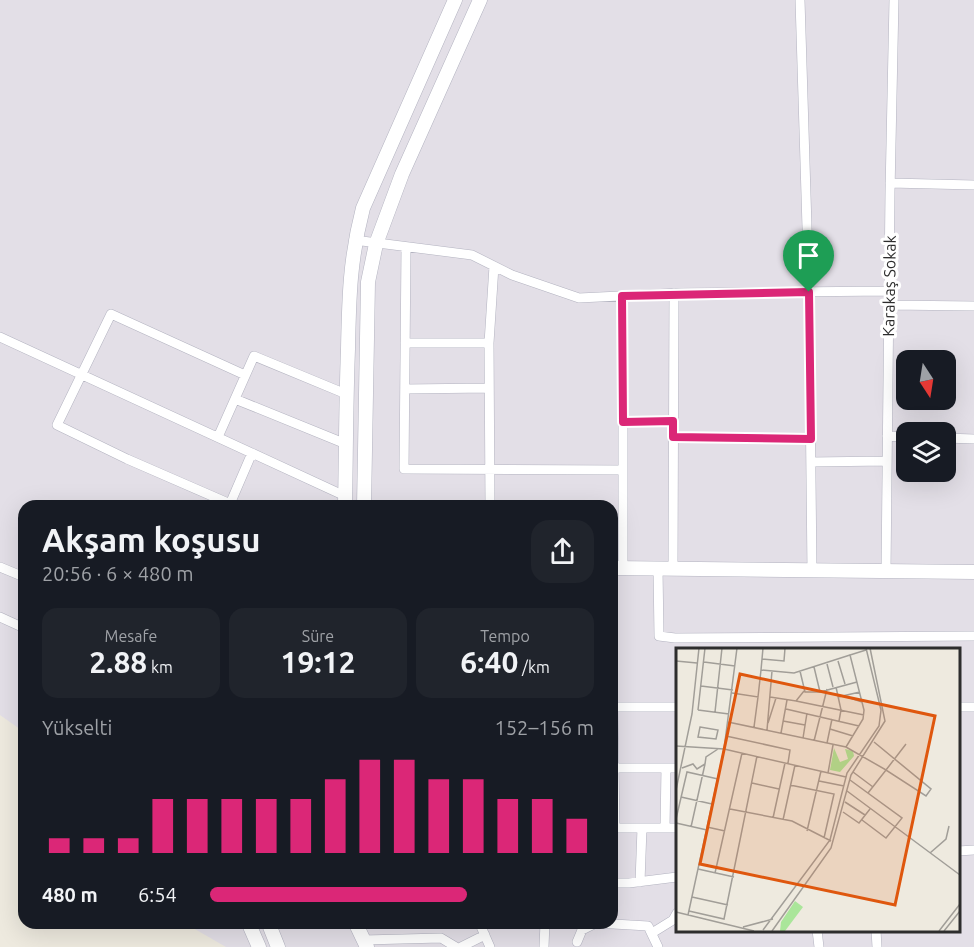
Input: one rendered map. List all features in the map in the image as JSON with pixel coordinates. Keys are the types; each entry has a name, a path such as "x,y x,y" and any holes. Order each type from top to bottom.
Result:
{"street":[{"path":"345,500 350,270 354,240 363,208 455,0"},
{"path":"364,500 368,282 376,244 402,174 480,0"},
{"path":"800,0 809,292 812,572"},
{"name":"Karakaş Sokak","path":"886,572 894,0"},
{"path":"890,183 974,185"},
{"path":"354,240 472,255 512,275 579,298 674,293 889,291"},
{"path":"406,248 404,469 623,470"},
{"path":"490,500 489,343 494,266"},
{"path":"673,569 674,293"},
{"path":"622,296 623,470 618,568 812,572 974,572"},
{"path":"889,305 974,306"},
{"path":"221,500 57,426 111,314 245,375"},
{"path":"0,337 252,453 343,500"},
{"path":"405,343 489,343"},
{"path":"218,437 254,356 346,394"},
{"path":"405,389 489,388"},
{"path":"235,399 346,444"},
{"path":"623,422 673,421"},
{"path":"887,436 896,436"},
{"path":"673,437 811,439"},
{"path":"956,438 974,439"},
{"path":"235,500 252,453"},
{"path":"811,462 887,461"},
{"path":"0,567 18,574"},
{"path":"658,569 659,636 675,638 974,636"},
{"path":"0,617 18,625"},
{"path":"618,707 676,707"},
{"path":"618,768 676,768"},
{"path":"665,828 666,768"},
{"path":"618,828 676,828"},
{"path":"640,882 642,828"},
{"path":"959,851 974,850"},
{"path":"618,883 676,877"},
{"path":"651,933 673,920 676,915"},
{"path":"618,924 648,926 658,947"},
{"path":"251,929 259,947"},
{"path":"271,929 278,947"},
{"path":"359,929 365,943 441,938 456,947"},
{"path":"482,929 490,947"},
{"path":"544,947 545,929"},
{"path":"575,945 584,929"},
{"path":"817,932 819,947"},
{"path":"876,932 877,947"},
{"path":"461,947 485,935"}],"shaded area":[{"path":"0,0 974,0 974,947 226,947 195,929 618,929 618,500 18,500 18,728 0,715"}],"route":[{"path":"809,292 811,439 673,437 673,421 623,422 622,296 809,292"}]}
